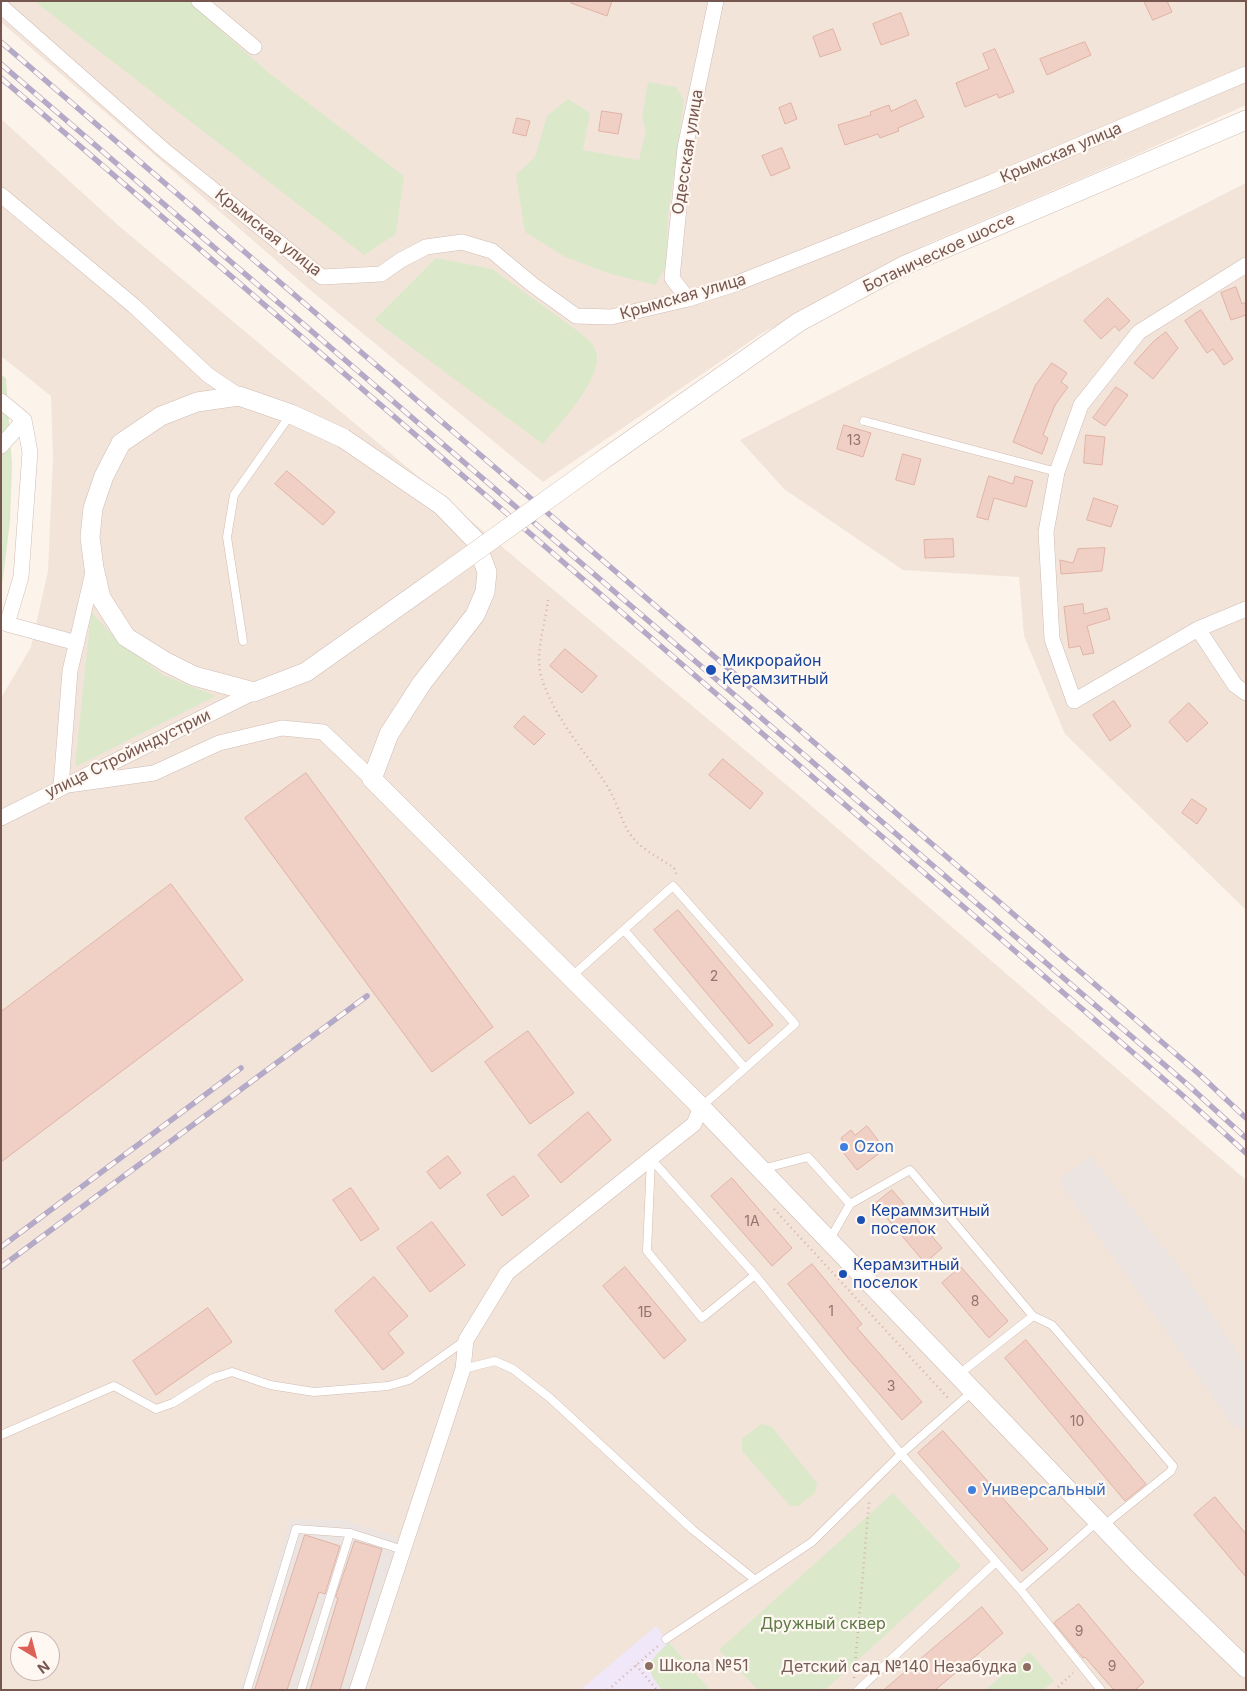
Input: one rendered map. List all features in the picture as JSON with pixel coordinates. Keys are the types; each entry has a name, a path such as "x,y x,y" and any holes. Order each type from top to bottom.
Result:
{"street":[{"path":"199,1 254,47"},
{"name":"Одесская улица","path":"688,299 672,278 676,224 685,148 716,1"},
{"name":"Крымская улица","path":"1,6 165,151 322,277 381,274 426,247 462,242 492,251 533,285 576,316 611,318 688,299 735,284 992,182 1246,74"},
{"name":"Ботаническое шоссе","path":"254,692 306,672 799,322 903,266 1246,120"},
{"path":"1,195 134,306 208,375 239,396 291,414 343,438 441,504 475,540 487,572 485,592 475,615 422,683 389,734 372,779"},
{"path":"1246,265 1139,332 1081,405 1057,472 1046,532 1052,639 1074,701 1198,629 1246,609"},
{"path":"239,396 197,402 161,416 121,443 104,476 93,508 90,537 94,568 101,598 126,637 166,662 194,676 254,692"},
{"path":"1,401 24,420 30,452 21,577 7,624 77,643"},
{"path":"1,446 24,420"},
{"path":"94,568 70,671 61,786 154,773 220,743 282,728 323,732 701,1107 1101,1524 1246,1668"},
{"path":"1198,629 1235,684 1246,693"},
{"name":"улица Стройиндустрии","path":"1,818 61,786 254,692"},
{"path":"357,1690 463,1369 466,1340 507,1273 694,1124 701,1107"}],"lane":[{"path":"243,641 227,537 234,495 291,414"},
{"path":"864,421 1057,472"},
{"path":"571,977 672,886 795,1024 701,1107"},
{"path":"624,930 745,1068"},
{"path":"760,1170 808,1157 850,1204"},
{"path":"651,1159 647,1251 702,1318 755,1275"},
{"path":"651,1159 755,1275 901,1454 1020,1590 1101,1690"},
{"path":"829,1241 850,1204 910,1170 1032,1316 1052,1325 1173,1466 1171,1471 1101,1524 1020,1590"},
{"path":"958,1375 1032,1316"},
{"path":"1,1435 114,1386 156,1410 172,1403 213,1378 232,1372 270,1384 314,1392 388,1386 409,1380 466,1340"},
{"path":"463,1369 495,1361 513,1368 550,1398 693,1530 754,1578"},
{"path":"666,1639 754,1578 812,1542 901,1454 973,1391"},
{"path":"247,1690 296,1529 350,1534 402,1550"},
{"path":"302,1690 350,1534"},
{"path":"858,1690 996,1562"}],"path":[{"path":"548,600 538,656 542,676 567,729 611,792 623,822 634,840 674,868 677,876 672,886"},
{"path":"772,1207 956,1406"},
{"path":"854,1680 870,1484"},
{"path":"608,1690 666,1639"},
{"path":"636,1665 658,1690"},
{"path":"1058,1687 1082,1666"}],"shaded area":[{"path":"1,1 1246,1 1246,105 1131,157 925,245 761,334 543,482 309,289 1,22"},
{"name":"Керамзитный поселок","path":"1,119 119,226 801,797 1246,1180 1246,1690 1,1690 1,698 31,647 48,571 53,459 51,396 1,356"},
{"path":"1246,183 1246,910 1065,734 1024,636 1019,577 903,570 784,489 740,440"},
{"path":"1090,1156 1184,1273 1246,1365 1246,1428 1234,1427 1059,1181"},
{"path":"290,1519 343,1520 399,1538 351,1690 240,1690"},
{"name":"Школа №51","path":"656,1626 710,1690 580,1690"}],"green space":[{"path":"34,1 188,1 270,74 404,176 396,234 364,255"},
{"path":"648,82 676,87 684,100 668,216 666,267 655,285 611,274 565,257 525,232 516,175 535,157 547,116 568,99 590,113 583,150 639,160 646,130 642,118"},
{"path":"436,258 492,269 575,329 595,348 597,361 594,374 587,387 569,413 543,444 374,320"},
{"path":"1,375 6,378 12,465 10,522 1,593"},
{"path":"91,612 119,642 163,675 216,696 75,767"},
{"path":"761,1424 771,1426 817,1483 815,1493 798,1506 790,1506 742,1451 742,1439"},
{"name":"Дружный сквер","path":"893,1493 961,1566 825,1690 758,1690 719,1650"},
{"path":"669,1642 710,1690 662,1690 652,1675 650,1664"},
{"name":"Детский сад №140 Незабудка","path":"1030,1652 1054,1681 1043,1690 985,1690"}],"building":[{"path":"572,1 612,1 607,16 571,3"},
{"path":"1144,1 1167,1 1172,12 1153,20"},
{"path":"901,13 909,35 881,45 873,24"},
{"path":"833,29 841,50 820,57 813,37"},
{"path":"1085,42 1091,55 1047,75 1040,59"},
{"path":"995,49 1014,92 999,98 997,94 965,107 956,83 989,69 983,54"},
{"path":"916,100 924,117 898,128 899,131 880,138 878,134 845,145 838,125 871,115 870,112 889,105 891,111"},
{"path":"791,103 797,119 785,124 779,108"},
{"path":"602,111 622,114 618,134 599,131"},
{"path":"517,118 530,121 526,136 513,133"},
{"path":"782,148 790,168 771,176 762,156"},
{"path":"1236,287 1242,304 1246,302 1246,315 1231,320 1221,293"},
{"path":"1108,298 1130,321 1119,331 1115,326 1101,339 1084,321"},
{"path":"1201,310 1233,359 1224,365 1213,349 1207,353 1185,321"},
{"path":"1166,332 1178,348 1153,379 1134,363 1153,342"},
{"path":"1052,363 1067,373 1061,382 1068,387 1055,405 1043,435 1048,438 1042,454 1013,442 1035,386"},
{"path":"1116,387 1128,395 1105,426 1093,418"},
{"path":"844,425 871,433 863,457 837,449"},
{"path":"1086,435 1105,437 1102,465 1084,463"},
{"path":"903,454 921,459 914,485 896,480"},
{"path":"287,471 335,512 323,525 275,484"},
{"path":"989,476 1013,484 1015,476 1033,481 1026,507 994,498 988,520 977,517"},
{"path":"1094,498 1118,506 1111,527 1087,520"},
{"path":"953,539 954,557 925,558 924,540"},
{"path":"1105,548 1102,571 1061,574 1060,560 1073,563 1078,549"},
{"path":"1083,604 1084,614 1107,608 1110,619 1087,626 1094,653 1083,655 1080,646 1069,648 1064,607"},
{"path":"565,649 597,676 582,693 550,666"},
{"path":"1114,701 1131,726 1110,741 1093,715"},
{"path":"1189,703 1208,723 1187,742 1169,722"},
{"path":"524,716 545,734 534,745 514,727"},
{"path":"723,759 763,793 750,809 709,775"},
{"path":"306,773 493,1027 432,1072 245,818"},
{"path":"1192,799 1207,809 1197,824 1182,813"},
{"path":"171,884 243,980 1,1162 1,1012"},
{"path":"678,910 773,1025 749,1044 654,930"},
{"path":"528,1031 574,1093 530,1124 485,1062"},
{"path":"588,1112 611,1140 561,1183 538,1155"},
{"path":"867,1126 885,1149 857,1170 839,1147 844,1143 841,1138 851,1130 855,1135"},
{"path":"448,1156 461,1173 440,1189 427,1172"},
{"path":"514,1176 529,1196 502,1216 487,1195"},
{"path":"732,1178 792,1248 772,1266 711,1196"},
{"path":"351,1188 379,1229 361,1241 333,1200"},
{"path":"892,1190 942,1248 925,1263 875,1204"},
{"path":"432,1222 465,1265 430,1292 397,1248"},
{"path":"812,1264 862,1324 857,1328 922,1402 902,1420 848,1358 788,1284"},
{"path":"625,1267 686,1340 664,1359 603,1286"},
{"path":"961,1267 1008,1321 989,1338 942,1283"},
{"path":"374,1277 408,1316 388,1333 404,1353 383,1370 335,1311"},
{"path":"208,1308 232,1342 156,1395 133,1361"},
{"path":"1026,1340 1146,1484 1125,1501 1005,1358"},
{"path":"943,1431 1048,1549 1022,1571 918,1453"},
{"path":"1215,1497 1246,1534 1246,1577 1194,1515"},
{"path":"305,1535 340,1546 325,1594 319,1592 287,1690 255,1690"},
{"path":"355,1541 382,1549 340,1690 310,1690 338,1598 336,1597"},
{"path":"1079,1604 1144,1682 1135,1690 1114,1690 1085,1657 1083,1658 1054,1623"},
{"path":"982,1607 1003,1633 935,1690 884,1690"}],"railway":[{"path":"1,42 1199,1074 1246,1118"},
{"path":"1,64 1188,1085 1246,1138"},
{"path":"1,78 1181,1094 1246,1153"},
{"path":"1,1267 367,996"},
{"path":"1,1247 241,1068"}],"place":[{"name":"Микрорайон Керамзитный","path":"711,670"},
{"name":"Ozon","path":"844,1147"},
{"name":"Кераммзитный поселок","path":"861,1220"},
{"name":"Керамзитный поселок","path":"843,1274"},
{"name":"Универсальный","path":"972,1490"},
{"name":"Школа №51","path":"649,1666"},
{"name":"Детский сад №140 Незабудка","path":"1027,1667"}]}
